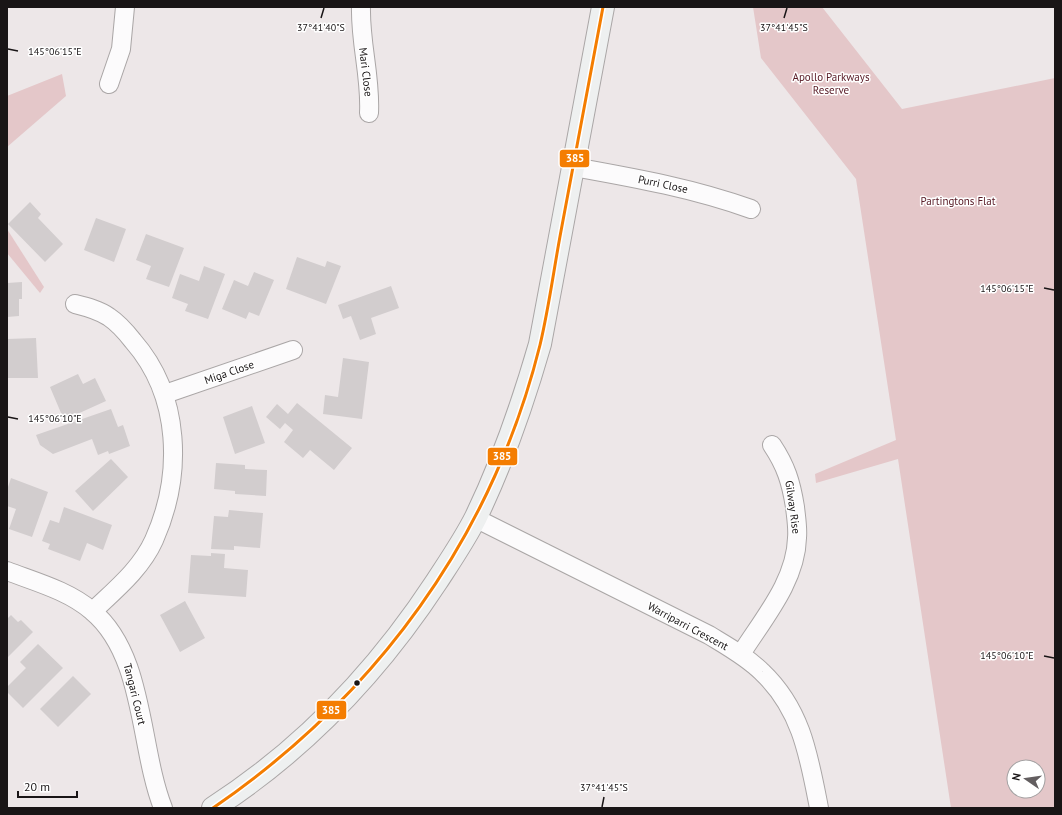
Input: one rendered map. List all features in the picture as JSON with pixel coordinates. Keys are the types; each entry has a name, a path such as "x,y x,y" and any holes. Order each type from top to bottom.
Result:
{"street":[{"path":"110,84 121,48 125,7"},
{"name":"Mari Close","path":"362,7 362,44 369,91 369,113"},
{"path":"220,806 307,736 346,698 416,613 476,518 511,436 529,384 544,322 603,7"},
{"name":"Purri Close","path":"574,167 673,185 751,209"},
{"path":"75,304 95,310 109,317 124,330 140,349 152,368 164,394 170,413 173,468 163,516 154,541 143,560 131,574 93,611"},
{"name":"Miga Close","path":"164,394 293,350"},
{"name":"Gilway Rise","path":"740,654 779,594 795,557 798,538 791,485 784,464 772,445"},
{"name":"Warriparri Crescent","path":"476,518 702,632 740,654 761,671 778,688 789,706 808,752 819,808"},
{"name":"Tangari Court","path":"7,571 64,593 93,611 113,635 130,669 155,784 163,808"}],"green space":[{"name":"Partingtons Flat","path":"753,7 822,7 902,109 1055,78 1055,808 951,808 898,459 816,483 815,474 896,440 856,179 761,58"},
{"path":"62,74 66,96 7,147 7,96"},
{"path":"7,229 44,287 40,293 7,253"}],"building":[{"path":"30,202 41,214 38,218 63,244 45,262 8,224"},
{"path":"96,218 126,229 114,262 84,250"},
{"path":"146,234 184,248 169,287 146,279 151,266 136,260"},
{"path":"297,257 325,267 327,261 341,266 326,304 286,289"},
{"path":"204,266 225,274 208,319 185,311 188,304 172,298 180,274 199,281"},
{"path":"254,272 274,280 259,316 249,312 246,319 222,309 234,280 248,286"},
{"path":"22,282 22,299 19,299 19,316 7,317 7,283"},
{"path":"391,286 399,308 371,318 376,334 360,340 351,316 343,319 338,305"},
{"path":"36,338 38,378 7,378 7,339"},
{"path":"343,358 369,362 362,419 323,414 325,395 338,397"},
{"path":"78,374 83,384 95,378 106,401 64,420 50,387"},
{"path":"297,403 352,448 334,470 310,450 303,458 284,442 293,430 285,423 280,429 266,417 277,404 288,414"},
{"path":"252,406 265,443 235,454 223,417"},
{"path":"111,409 118,427 123,425 130,446 109,454 108,451 98,455 92,439 53,454 40,445 36,435"},
{"path":"111,459 128,477 93,511 75,491"},
{"path":"216,463 245,465 245,469 267,470 266,496 235,494 235,491 214,489"},
{"path":"11,478 48,492 32,537 9,529 16,509 7,506 7,490"},
{"path":"64,507 112,525 103,550 87,543 80,561 48,549 50,544 42,541 50,520 59,523"},
{"path":"229,510 263,513 260,548 234,546 234,550 211,549 214,516 228,517"},
{"path":"211,553 225,554 224,568 248,570 246,597 188,593 191,555 211,556"},
{"path":"185,601 205,638 180,652 160,615"},
{"path":"11,615 18,622 21,620 33,632 7,658 7,619"},
{"path":"38,644 63,668 23,708 7,692 7,687 26,668 20,662"},
{"path":"73,676 91,694 58,727 40,709"}],"transit line":[{"name":"385","path":"213,808 272,764 326,716 375,663 420,607 458,547 492,483 519,416 540,345 603,7"}],"park label":[{"name":"Apollo Parkways Reserve","path":"831,83"}]}
